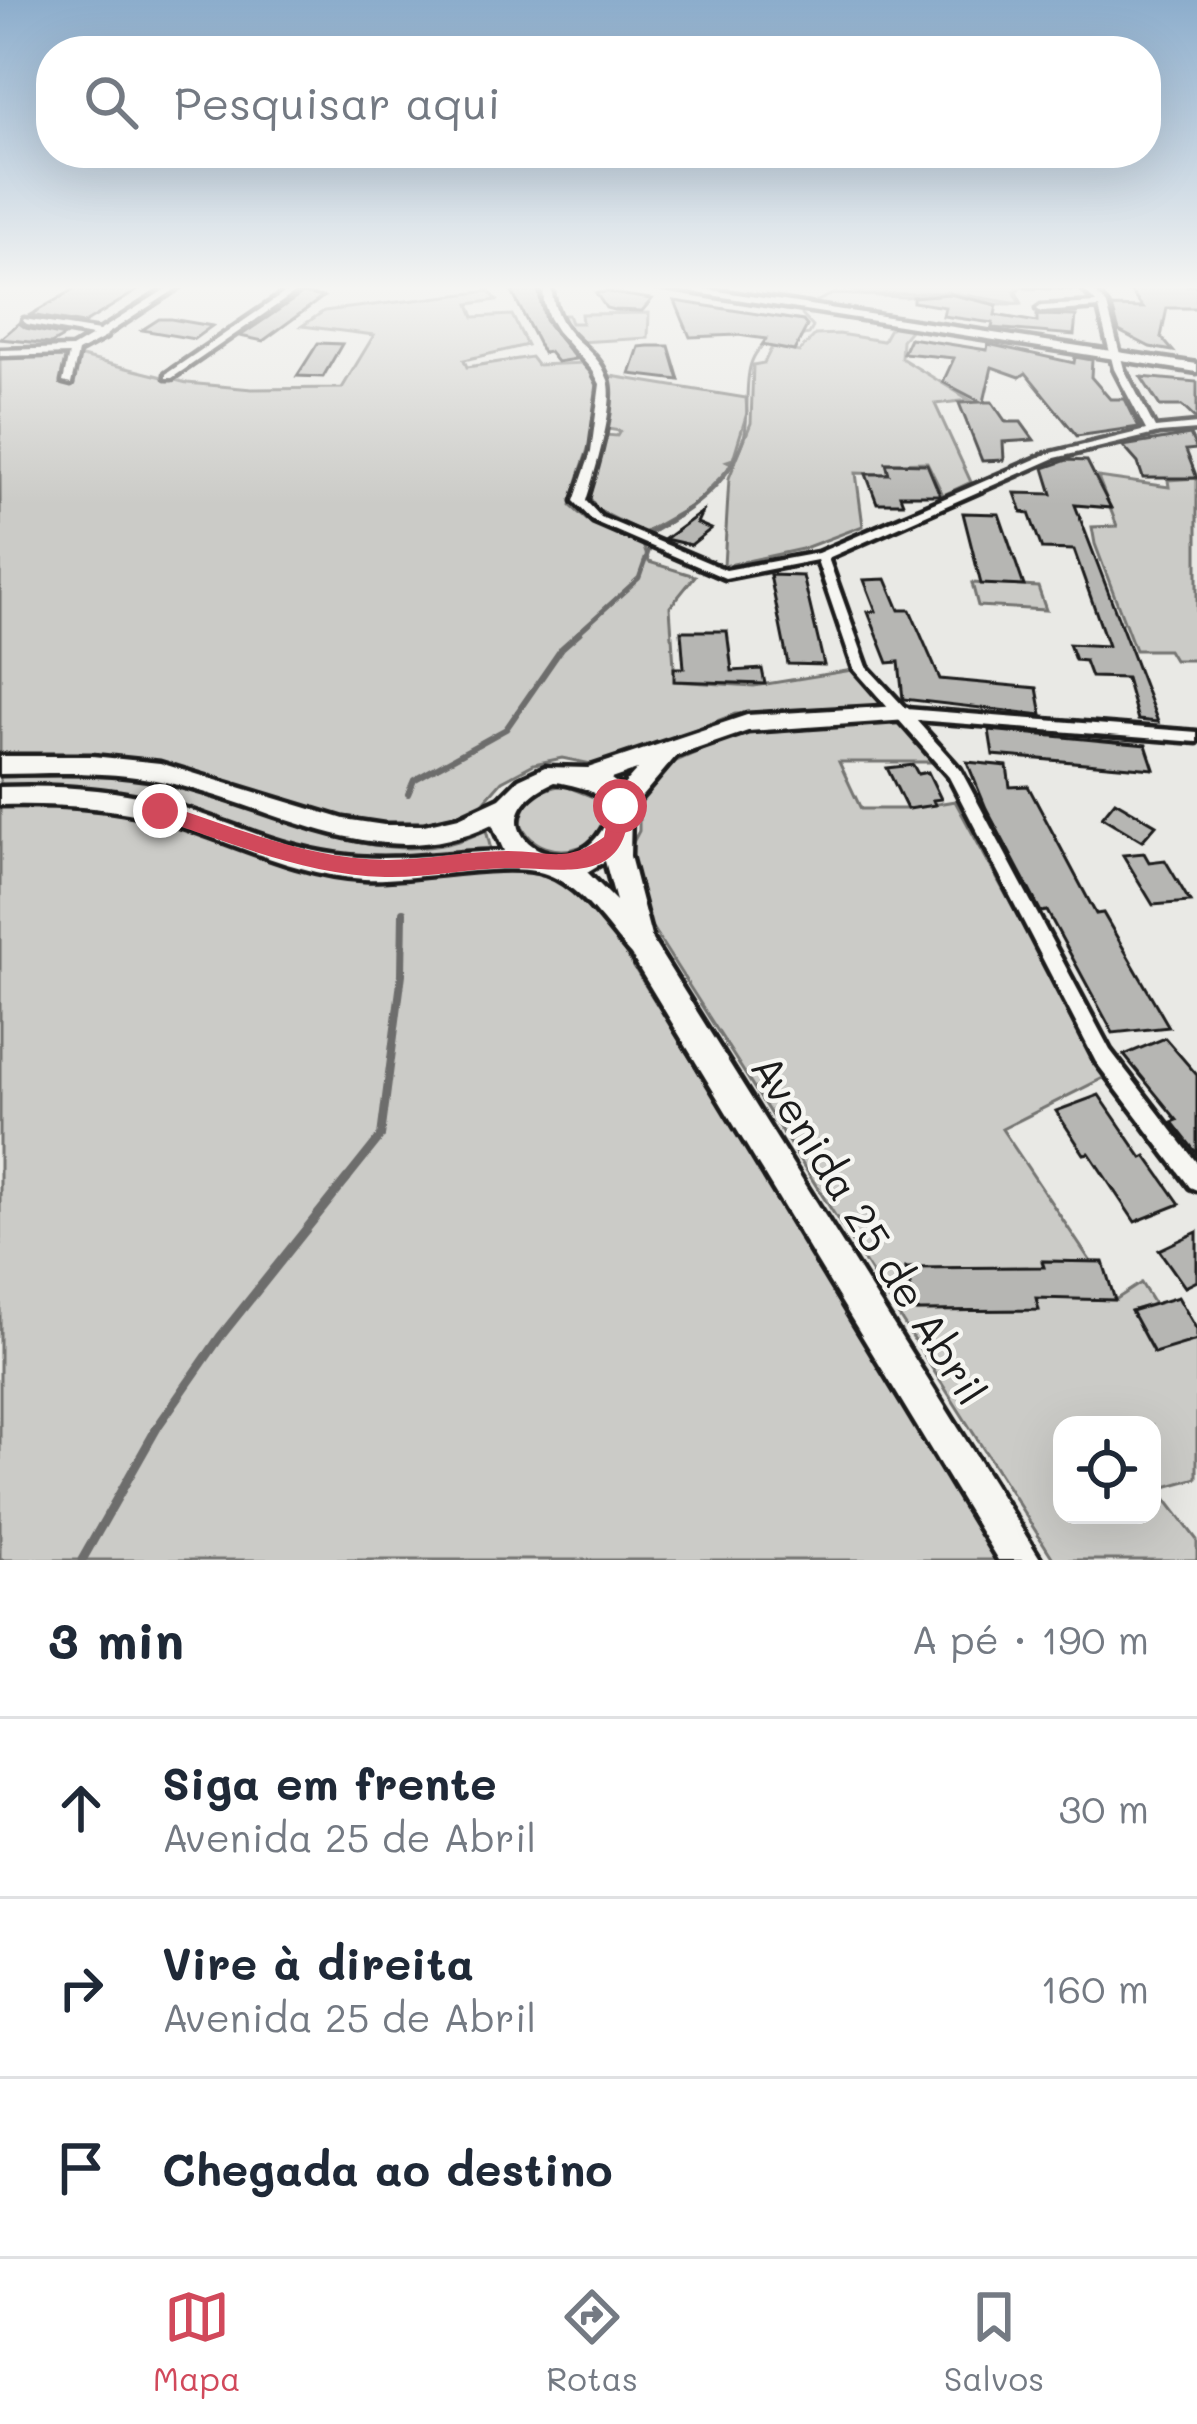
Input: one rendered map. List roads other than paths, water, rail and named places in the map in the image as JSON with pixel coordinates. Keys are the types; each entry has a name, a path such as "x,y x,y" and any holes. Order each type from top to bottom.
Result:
{"main road":[{"path":"1129,358 1197,368"},
{"path":"0,765 144,769 351,832 387,837 455,831 506,806 535,778 553,773 589,777 747,723 900,713"},
{"path":"0,796 63,795 160,811 302,858 343,866 385,868 509,859 549,864 587,860 612,843 619,819 668,751"},
{"path":"589,777 613,794 619,819"},
{"name":"Avenida 25 de Abril","path":"506,806 506,833 514,846 582,882 641,946 1021,1560"},
{"name":"Avenida 25 de Abril","path":"619,819 617,856 641,946"}],"street":[{"path":"68,382 73,358"},
{"path":"169,376 196,358"},
{"path":"585,358 605,384 596,452 580,501 597,519 725,574 820,556 1051,456 1152,432 1197,427"},
{"path":"1117,358 1152,432"},
{"path":"820,556 861,669 955,773 1103,1056 1197,1180"},
{"path":"900,713 1197,737"}],"waterway":[{"path":"743,440 753,358"},
{"path":"648,534 693,506 717,483 743,440"},
{"path":"576,635 639,578 650,547"},
{"path":"408,794 414,780 506,729 562,648 580,632"},
{"path":"345,1181 381,1136 402,974 403,912"},
{"path":"82,1560 158,1426 220,1337 347,1178"}]}
